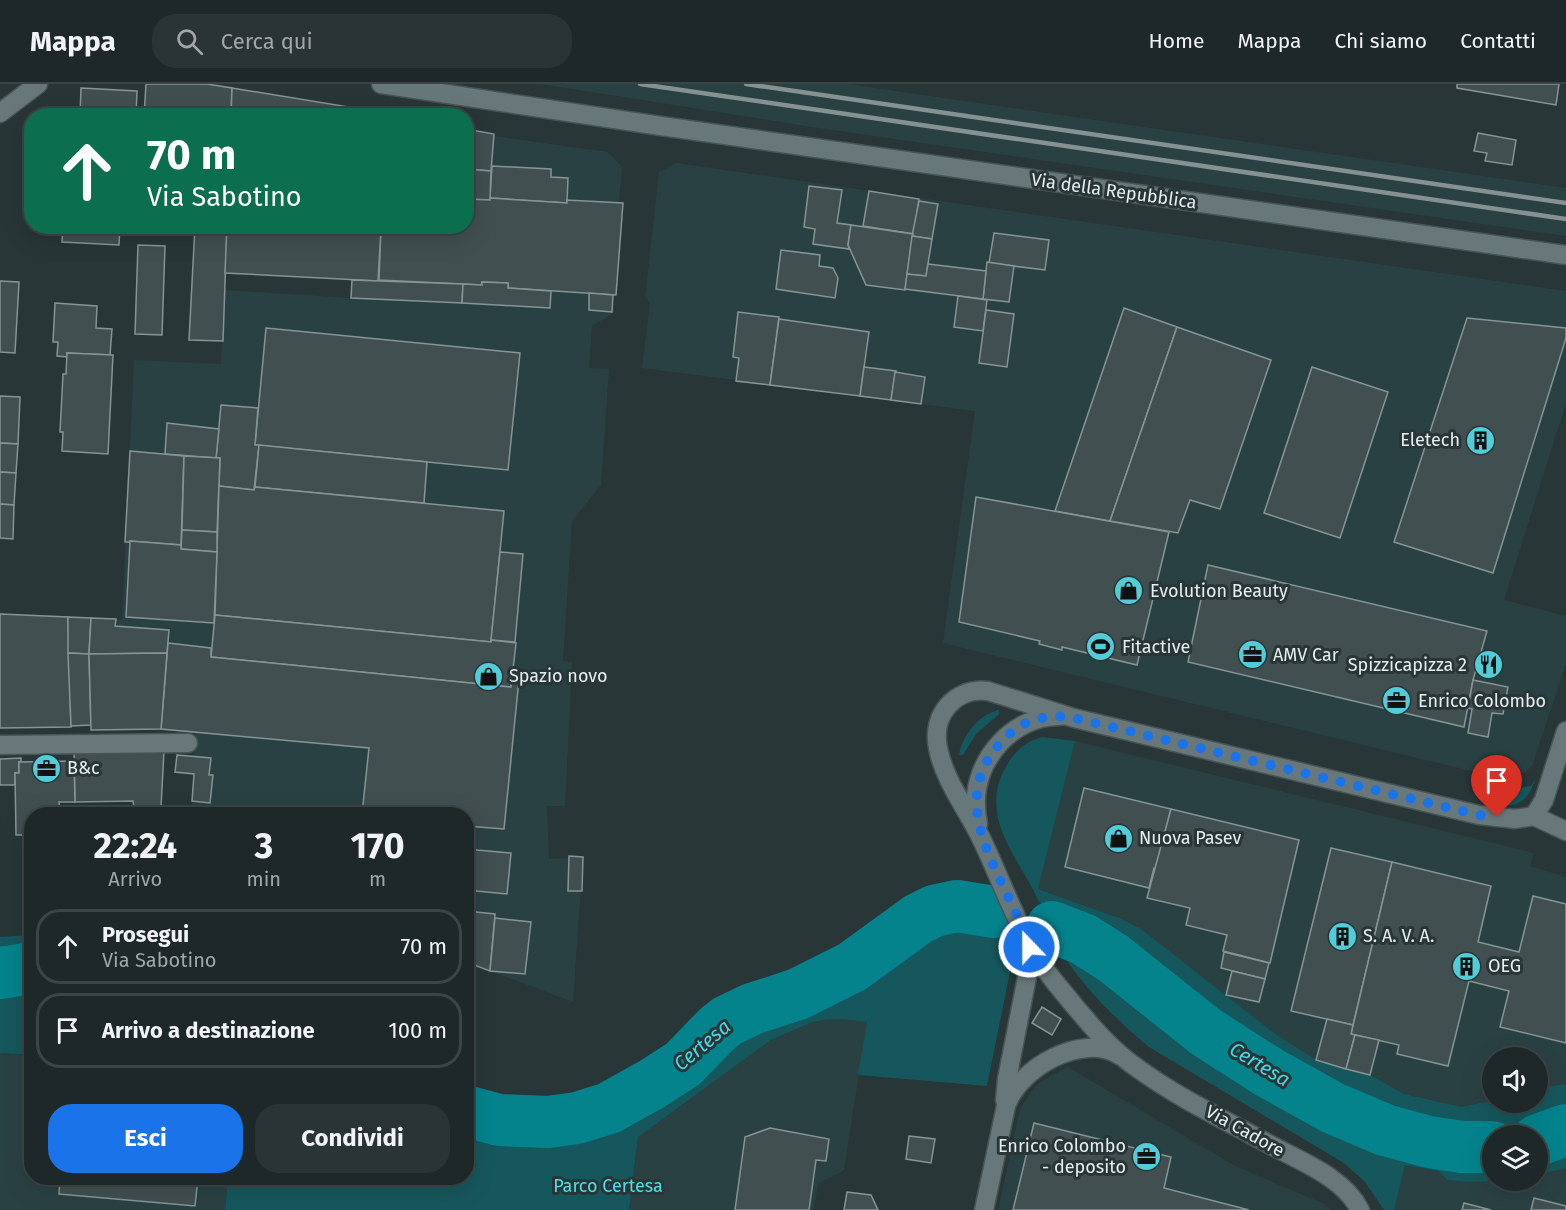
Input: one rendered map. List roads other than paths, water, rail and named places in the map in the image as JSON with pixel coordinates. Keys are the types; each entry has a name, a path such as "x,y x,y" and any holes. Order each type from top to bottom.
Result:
{"street":[{"path":"0,113 38,84"},
{"name":"Via della Repubblica","path":"381,84 1566,255"},
{"name":"Via Cadore","path":"1074,718 988,691 970,691 956,697 950,703 940,724 938,751 947,776 982,839 1034,957 1097,1033 1124,1058 1193,1103 1324,1174 1348,1193 1360,1210"},
{"name":"Via Cadore","path":"982,839 975,804 978,787 985,764 999,744 1031,720 1054,716 1074,718"},
{"path":"1074,718 1479,815 1515,819 1534,816 1566,831"},
{"path":"1534,816 1544,800 1566,731"},
{"path":"0,745 188,742"},
{"path":"1003,1117 1007,1078 1027,979 1034,957"},
{"name":"Via Cadore","path":"984,1210 1003,1117 1010,1095 1023,1078 1041,1064 1066,1053 1088,1049 1107,1050 1124,1058"}],"waterway":[{"name":"Certesa","path":"474,1113 499,1120 548,1122 577,1118 609,1108 683,1064 727,1021 752,1009 798,994 852,967 918,919 934,911 957,906 994,912"},
{"name":"Certesa","path":"1052,927 1083,939 1113,958 1206,1032 1270,1073 1333,1108 1385,1130 1429,1142 1462,1147 1482,1147"},
{"name":"Certesa","path":"0,973 24,969"},
{"name":"Certesa","path":"1548,1136 1566,1130"}],"railway":[{"path":"640,84 1566,219"},
{"path":"746,84 1566,203"}],"place":[{"name":"Eletech","path":"1481,440"},
{"name":"Evolution Beauty","path":"1129,591"},
{"name":"Fitactive","path":"1101,647"},
{"name":"AMV Car","path":"1252,655"},
{"name":"Spizzicapizza 2","path":"1488,665"},
{"name":"Spazio novo","path":"488,676"},
{"name":"Enrico Colombo","path":"1397,701"},
{"name":"B&c","path":"46,768"},
{"name":"Nuova Pasev","path":"1118,838"},
{"name":"S. A. V. A.","path":"1342,936"},
{"name":"OEG","path":"1467,966"},
{"name":"Enrico Colombo - deposito","path":"1147,1156"}],"park label":[{"name":"Parco Certesa","path":"608,1186"}]}
